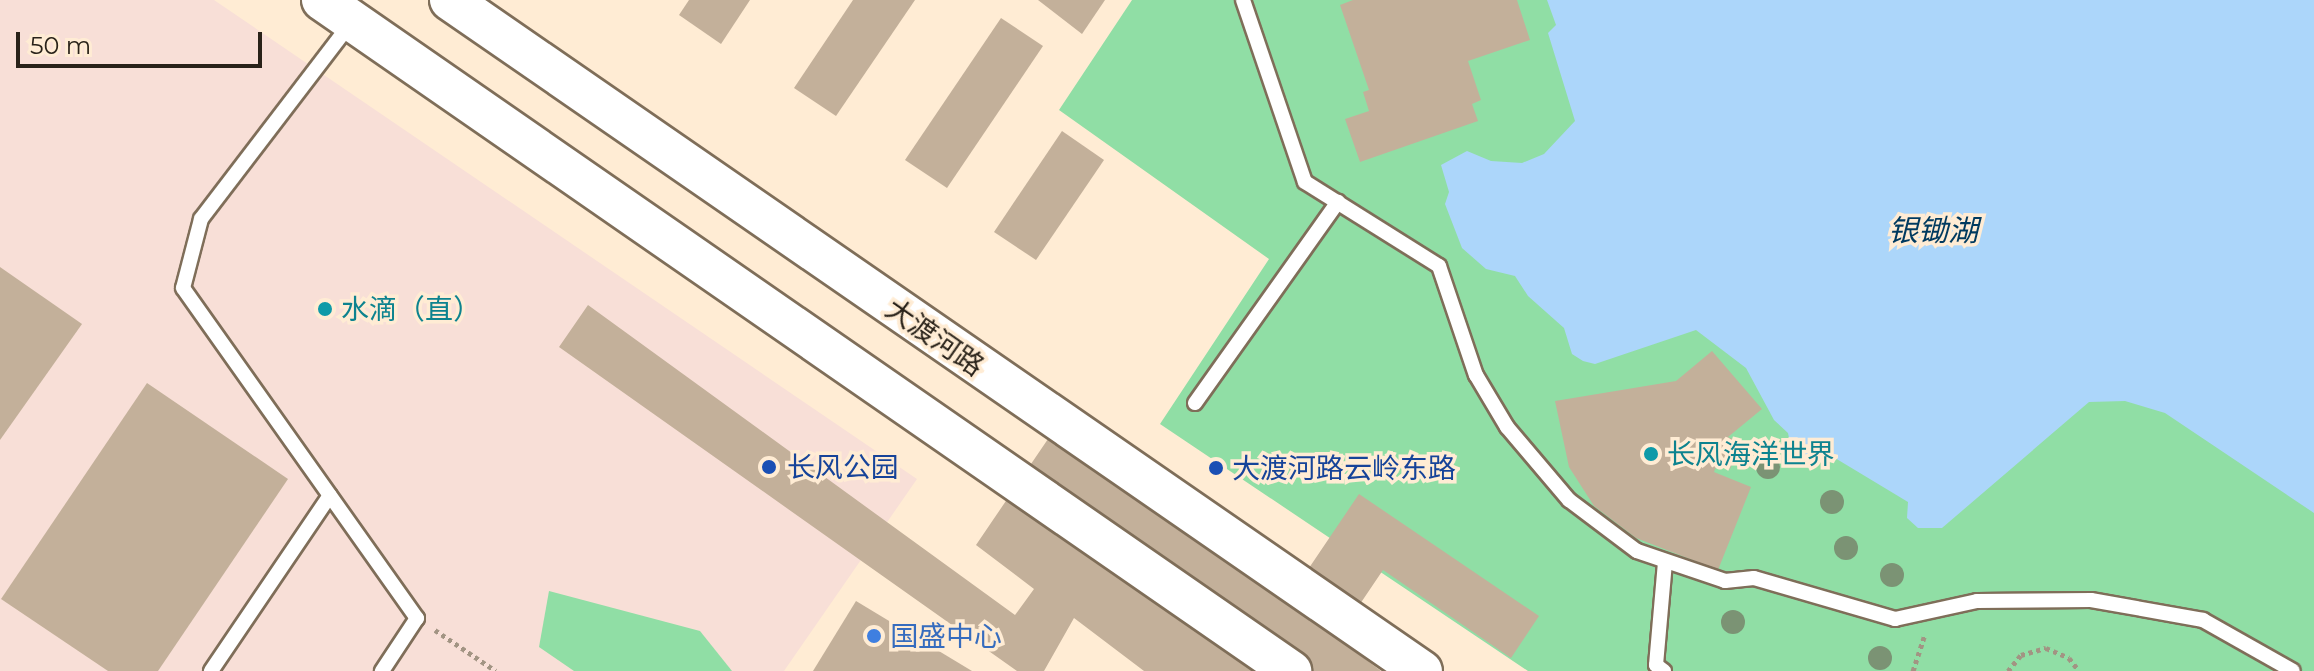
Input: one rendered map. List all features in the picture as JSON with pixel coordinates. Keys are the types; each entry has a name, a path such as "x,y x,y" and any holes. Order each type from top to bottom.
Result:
{"main road":[{"name":"大渡河路","path":"450,0 1422,671"},
{"path":"338,10 1291,671"}],"lane":[{"path":"1243,0 1305,182 1439,266 1476,375 1507,427 1569,500 1637,551 1725,581 1754,578 1895,619 1977,601 2091,600 2203,620 2293,671"},
{"path":"338,10 201,219 183,288 417,618 382,671"},
{"path":"1195,403 1338,202"},
{"path":"211,671 330,495"},
{"path":"1664,671 1656,665 1665,563"}],"path":[{"path":"1913,671 1932,611"},
{"path":"417,618 496,671"},
{"path":"2008,671 2021,655 2046,648 2069,658 2079,671"}],"shaded area":[{"path":"0,0 214,0 917,479 784,671 0,671"}],"green space":[{"path":"1132,0 2314,0 2314,671 1528,671 1160,424 1269,259 1059,110"},
{"path":"549,591 700,631 732,671 574,671 539,647"}],"water":[{"name":"银锄湖","path":"1547,0 2314,0 2314,513 2165,413 2125,401 2089,402 1942,528 1918,528 1907,518 1908,502 1835,458 1803,467 1793,457 1788,433 1774,420 1746,368 1696,330 1595,364 1572,354 1564,328 1528,296 1515,276 1486,269 1462,248 1445,204 1449,192 1441,165 1467,151 1491,161 1522,163 1544,154 1575,121 1548,33 1556,25"}],"building":[{"path":"689,0 750,0 721,44 679,15"},
{"path":"853,0 915,0 836,116 794,88"},
{"path":"1038,0 1105,0 1082,34"},
{"path":"1353,0 1517,0 1530,40 1468,61 1481,100 1472,104 1478,121 1360,162 1345,119 1369,111 1363,92 1369,90 1340,5"},
{"path":"1001,18 1043,46 947,188 905,160"},
{"path":"1062,131 1104,160 1036,260 994,232"},
{"path":"0,267 82,324 0,440"},
{"name":"长风公园","path":"588,305 1015,615 1034,589 976,545 1048,439 1286,602 1359,494 1539,616 1511,658 1383,570 1337,638 1381,671 1144,671 1074,618 1044,671 1017,671 559,347"},
{"name":"长风海洋世界","path":"1712,351 1762,409 1728,437 1741,443 1730,469 1717,464 1714,472 1751,487 1718,570 1636,538 1594,506 1569,467 1555,401 1676,381"},
{"path":"147,383 288,479 158,671 108,671 1,599"},
{"name":"国盛中心","path":"856,601 972,671 813,671"}],"place":[{"name":"水滴（直）","path":"325,309"},
{"name":"长风海洋世界","path":"1651,454"},
{"name":"长风公园","path":"769,467"},
{"name":"大渡河路云岭东路","path":"1216,468"},
{"name":"国盛中心","path":"874,636"}]}
